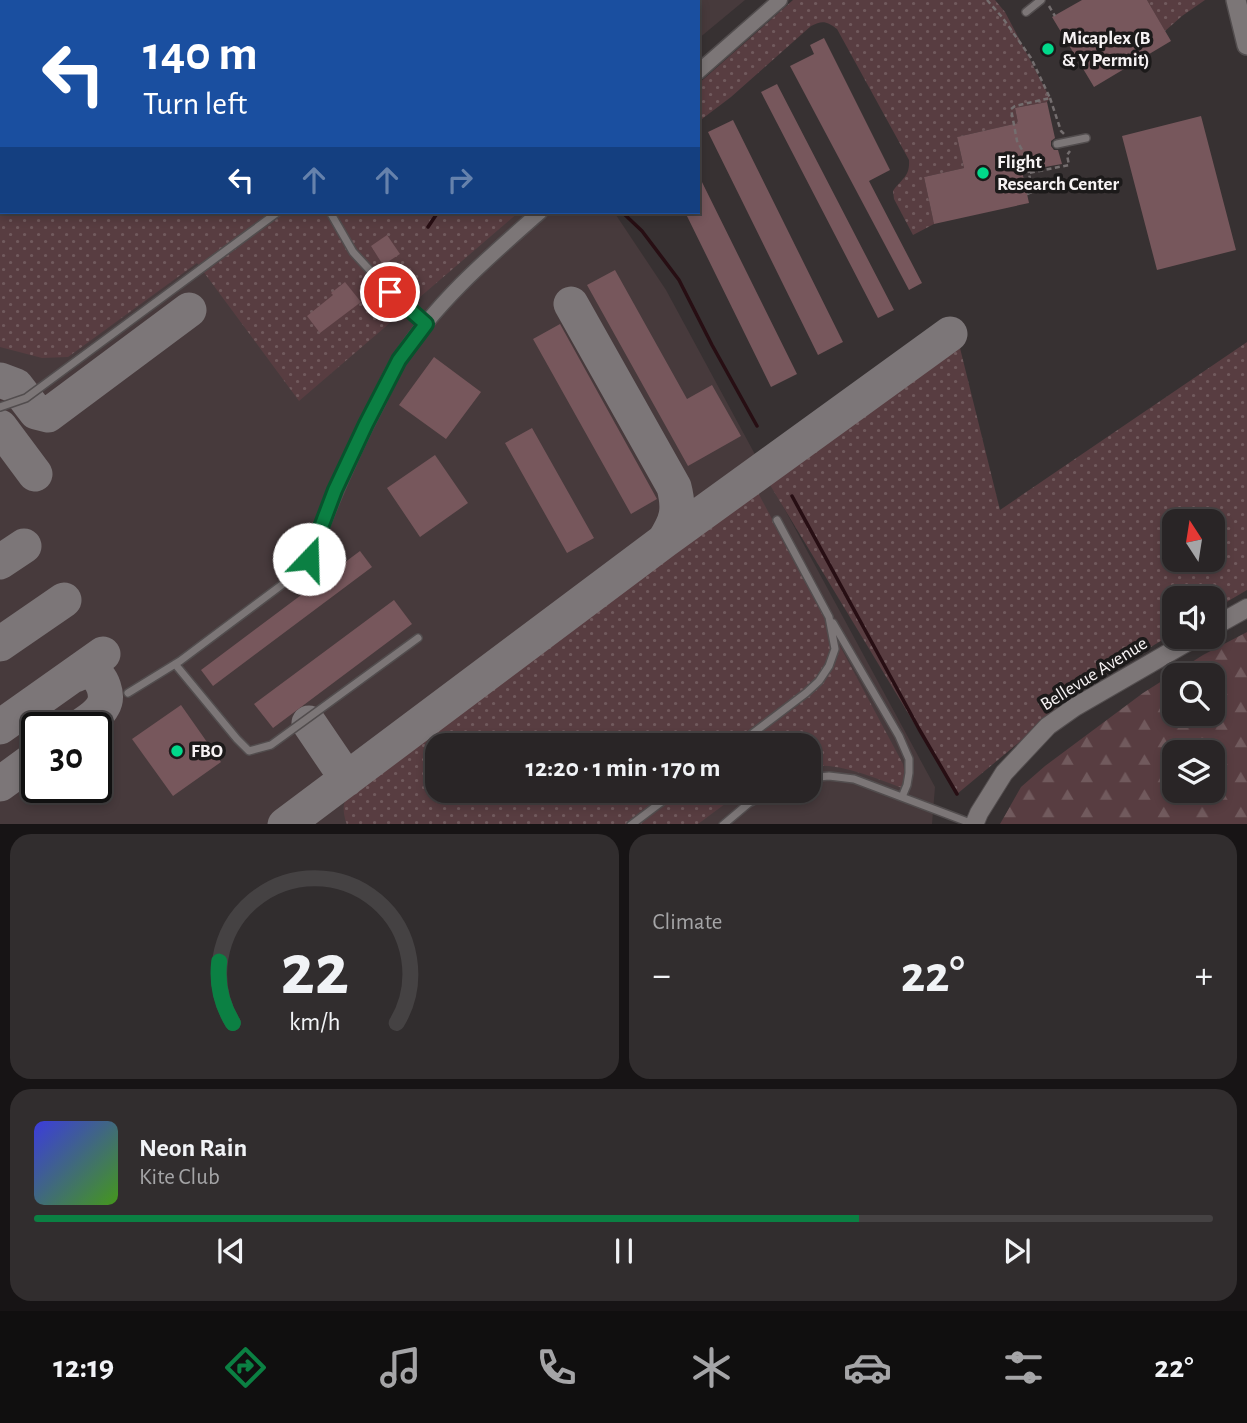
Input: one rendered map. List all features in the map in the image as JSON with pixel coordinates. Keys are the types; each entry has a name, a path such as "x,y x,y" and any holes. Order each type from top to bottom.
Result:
{"main road":[{"path":"1236,0 1247,45"}],"street":[{"path":"700,70 780,0"},
{"path":"309,559 335,490 399,360 454,290 538,214"},
{"path":"1225,620 1247,608"},
{"name":"Bellevue Avenue","path":"974,824 1004,773 1048,726 1075,707 1175,649"}],"lane":[{"path":"1026,12 1044,1"},
{"path":"1057,144 1086,138"},
{"path":"0,407 26,398 275,214"},
{"path":"331,214 353,251 390,292 426,324"},
{"path":"777,520 829,617 899,736 909,759 907,785 901,797"},
{"path":"128,692 175,664 299,572 309,559"},
{"path":"753,733 806,693 819,681 829,666 835,649 829,617"},
{"path":"175,664 249,751 271,745 418,638"},
{"path":"821,777 854,779 974,824"},
{"path":"631,824 660,803"},
{"path":"723,824 749,803"}],"path":[{"path":"987,0 1031,58 1061,131 1068,138"},
{"path":"1044,1 1055,16"},
{"path":"1027,194 1032,192 1029,173 1025,155 1017,141 1011,109 1049,98"},
{"path":"1029,173 1069,165 1067,155 1071,148"}],"shaded area":[{"path":"700,0 745,0 700,37"},
{"path":"0,214 615,214 666,290 935,787 932,824 0,824"}],"green space":[{"path":"793,0 995,0 1005,12 1050,98 1047,102 1015,108 1018,123 957,137 964,168 924,177 934,224 913,235 894,199 893,191 907,174 909,160 837,29 824,22 811,26 731,97 700,120 700,82"},
{"path":"1147,0 1205,0 1165,31"},
{"path":"0,214 517,214 299,401 197,263 68,357 42,358 0,347"},
{"path":"1247,342 1247,590 1225,603 1225,586 1162,586 1162,640 1088,685 957,794 767,480 960,348 1000,510"},
{"path":"756,489 903,764 905,776 902,788 868,775 821,766 821,733 434,733"},
{"path":"1247,632 1247,824 1000,824 1021,787 1045,766 1162,681 1162,726 1225,726 1225,663 1190,663 1214,649 1225,649 1225,644"},
{"path":"425,740 425,803 726,803 698,824 347,824 344,803 355,789 369,782"}],"building":[{"path":"1082,0 1147,0 1171,41 1094,87 1052,17"},
{"path":"824,38 890,170 869,181 922,283 909,290 790,66 814,54 810,45"},
{"path":"777,84 894,310 878,318 761,92"},
{"name":"Flight Research Center","path":"1047,102 1055,138 1051,141 1051,146 1058,150 1062,164 1022,171 1029,203 934,224 924,177 964,168 957,137 1018,123 1015,108"},
{"path":"1201,116 1236,250 1157,270 1122,136"},
{"path":"733,120 843,342 818,355 708,132"},
{"path":"700,178 797,374 771,387 686,214 700,214"},
{"path":"387,235 400,254 383,265 371,246"},
{"path":"615,270 687,399 712,385 741,436 688,466 587,285"},
{"path":"345,282 361,302 320,333 307,316"},
{"path":"560,324 657,499 631,514 533,339"},
{"path":"434,357 481,392 446,439 399,405"},
{"path":"532,428 594,538 567,553 505,443"},
{"path":"435,455 468,503 420,537 387,488"},
{"path":"360,551 372,567 213,686 201,670"},
{"path":"394,600 412,624 273,728 254,704"},
{"name":"FBO","path":"181,705 221,762 173,796 132,739"}],"waterway":[{"path":"428,227 437,214"},
{"path":"624,214 642,231 679,280 757,426"},
{"path":"792,496 957,794"}],"taxiway":[{"path":"571,304 674,487 676,515 664,541"},
{"path":"0,380 16,386 36,412 48,415 189,310"},
{"path":"286,824 664,541 950,334"},
{"path":"0,427 35,474"},
{"path":"0,562 24,546"},
{"path":"0,644 64,600"},
{"path":"0,727 103,654"},
{"path":"75,675 91,672 102,682 105,702 99,712"},
{"path":"309,723 347,779"},
{"path":"0,784 21,769"}],"place":[{"name":"Micaplex (B & Y Permit)","path":"1048,49"},
{"name":"Flight Research Center","path":"983,173"},
{"name":"FBO","path":"177,751"}],"route":[{"path":"309,559 335,490 366,424 399,360 426,324 390,292"}]}
